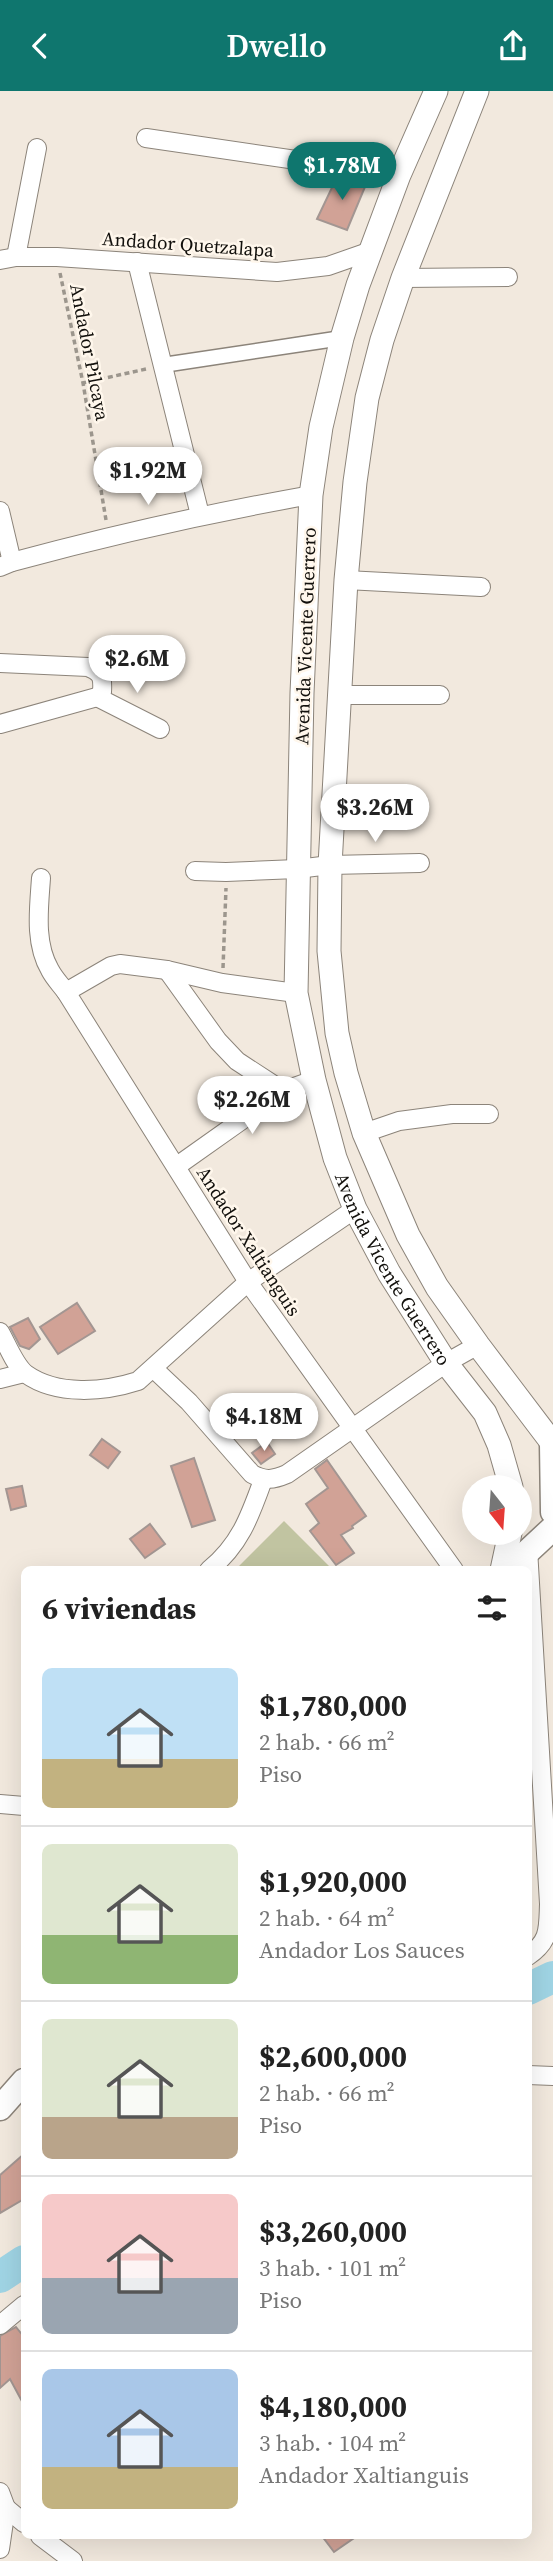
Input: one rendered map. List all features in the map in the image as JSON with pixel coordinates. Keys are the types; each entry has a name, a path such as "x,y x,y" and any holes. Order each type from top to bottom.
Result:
{"main road":[{"path":"552,1444 553,1512"},
{"path":"532,1536 553,1528"},
{"path":"507,1566 517,1545"},
{"path":"0,2108 21,2084"}],"street":[{"name":"Avenida Vicente Guerrero","path":"436,91 399,175 358,285 342,338 321,427 311,495 297,869 296,993 314,1080 335,1158 355,1209 389,1273 446,1363 485,1413 499,1445 508,1475"},
{"name":"Avenida Vicente Guerrero","path":"477,91 403,278 382,340 367,398 355,482 346,580 330,865 329,951 337,1033 364,1133 408,1235 437,1287 552,1444"},
{"path":"146,138 399,175"},
{"path":"8,258 37,148"},
{"name":"Andador Quetzalapa","path":"8,258 57,257 277,272 328,266 371,251"},
{"path":"137,262 200,515"},
{"path":"403,278 508,277"},
{"path":"163,365 342,338"},
{"path":"0,512 6,564 108,535 311,495"},
{"path":"346,580 481,587"},
{"path":"0,663 88,667 99,672 103,679 102,692 97,697 0,724"},
{"path":"340,695 440,695"},
{"path":"97,697 160,729"},
{"path":"195,871 226,872 330,865 420,863"},
{"name":"Andador Xaltianguis","path":"40,878 39,928 41,947 49,969 177,1166 248,1282 451,1566"},
{"path":"66,992 111,966 120,964 167,970 222,983 296,993"},
{"path":"167,970 218,1041 237,1062 283,1091"},
{"path":"177,1166 283,1091 314,1080"},
{"path":"364,1133 399,1121 453,1114 489,1114"},
{"path":"0,1332 24,1373 47,1384 78,1390 118,1387 138,1381 248,1282 355,1209"},
{"path":"154,1369 188,1402 252,1474 263,1480 287,1474 446,1363 478,1345"},
{"path":"0,1379 24,1373"},
{"path":"214,1566 245,1528 263,1480"},
{"path":"519,1545 521,1566"},
{"path":"532,1698 549,1904 548,1933 541,1947 532,1953"},
{"path":"0,1804 21,1806"},
{"path":"532,2075 553,2076"},
{"path":"0,2325 21,2308"},
{"path":"3,2500 21,2520"},
{"path":"0,2549 3,2500"},
{"path":"44,2539 73,2561"}],"path":[{"name":"Andador Pilcaya","path":"57,257 83,383 108,535"},
{"path":"83,383 163,365"},
{"path":"222,983 226,872"}],"green space":[{"path":"284,1521 329,1566 239,1566"}],"building":[{"path":"337,177 367,182 347,230 317,219"},
{"path":"77,1303 95,1331 58,1354 40,1327"},
{"path":"28,1318 40,1339 29,1349 20,1346 10,1327"},
{"path":"102,1439 120,1452 108,1468 90,1455"},
{"path":"267,1442 275,1454 261,1464 252,1453"},
{"path":"194,1458 215,1520 192,1527 171,1466"},
{"path":"327,1460 366,1516 341,1535 354,1553 336,1565 310,1531 319,1523 306,1504 328,1488 315,1469"},
{"path":"22,1486 26,1506 11,1510 6,1489"},
{"path":"150,1524 165,1544 145,1558 130,1539"},
{"path":"21,2157 21,2201 0,2213 0,2175"},
{"path":"16,2327 21,2333 21,2399 10,2379 0,2388 0,2336"},
{"path":"324,2539 353,2539 334,2552"}],"waterway":[{"path":"532,1987 553,1977"},
{"path":"0,2277 21,2263"}]}
